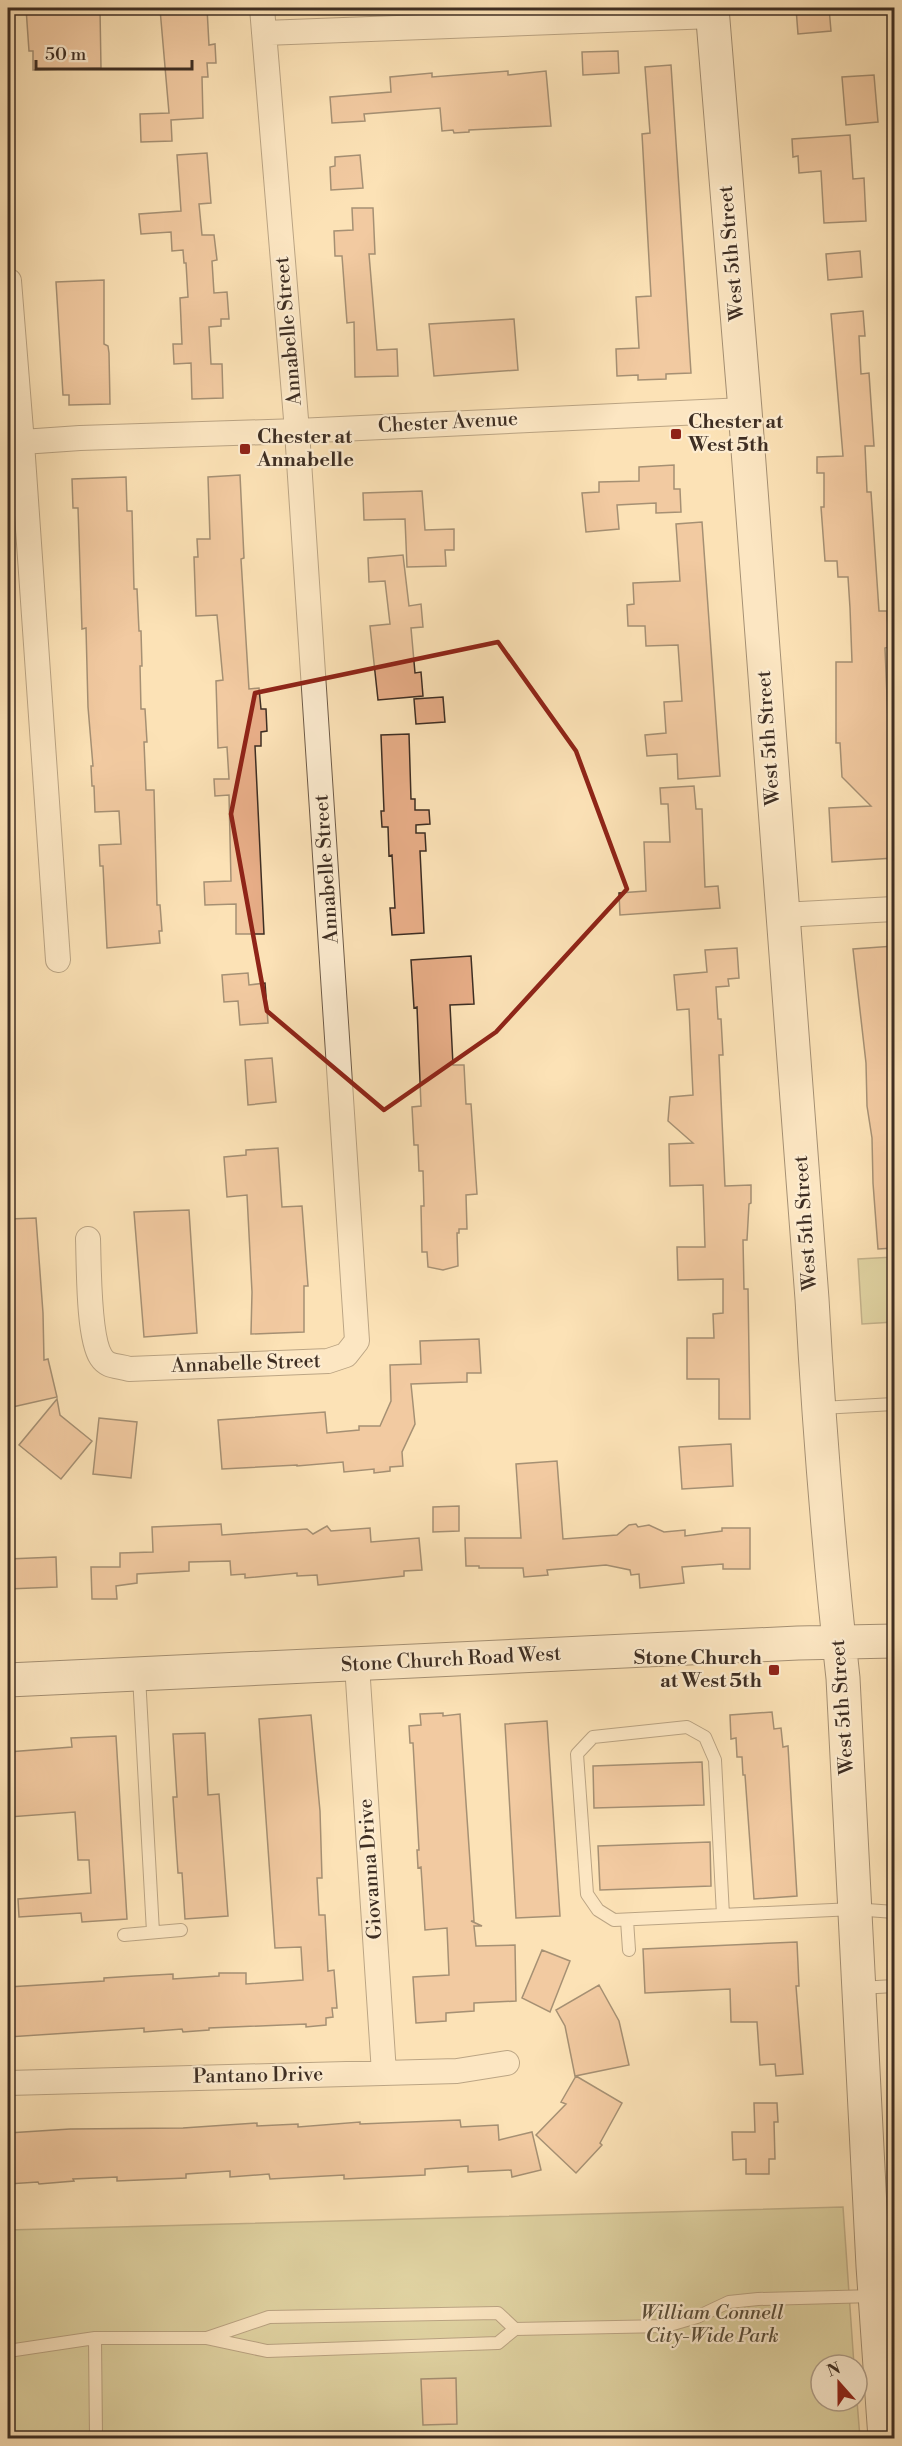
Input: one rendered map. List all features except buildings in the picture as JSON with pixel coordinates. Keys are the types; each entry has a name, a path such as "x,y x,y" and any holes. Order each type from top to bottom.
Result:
{"street":[{"name":"Annabelle Street","path":"88,1239 94,1338 102,1359 115,1368 328,1361 346,1355 357,1341 297,431 262,8"},
{"path":"264,33 712,12"},
{"name":"West 5th Street","path":"712,12 745,410 812,1299 818,1408 843,1678 875,2296 885,2439"},
{"path":"9,281 15,443 57,960"},
{"name":"Chester Avenue","path":"15,443 80,438 297,431 745,410"},
{"path":"782,915 894,909"},
{"name":"Stone Church Road West","path":"8,1680 894,1641"},
{"name":"Giovanna Drive","path":"357,1665 384,2073"},
{"name":"Pantano Drive","path":"8,2083 465,2071 507,2063"}],"lane":[{"path":"818,1408 894,1404"},
{"path":"139,1675 153,1932"},
{"path":"723,1915 715,1760 705,1737 687,1727 593,1737 577,1754 587,1894 598,1910 614,1920 854,1909 894,1912"},
{"path":"627,1920 629,1950"},
{"path":"124,1935 181,1930"},
{"path":"860,1988 894,1986"},
{"path":"8,2351 94,2338 206,2338 267,2351 498,2343 515,2329 666,2326 697,2317 729,2302 758,2299 875,2296"},
{"path":"206,2338 269,2318 498,2313 515,2329"},
{"path":"94,2338 96,2439"}],"highlighted area":[{"path":"498,642 576,751 627,889 496,1032 384,1110 267,1011 231,814 255,693"}],"green space":[{"path":"894,1257 894,1322 862,1324 858,1259"},
{"name":"William Connell City-Wide Park","path":"843,2207 853,2353 809,2353 809,2413 858,2413 860,2438 8,2438 8,2230"}],"place":[{"name":"Chester at West 5th","path":"676,434"},
{"name":"Chester at Annabelle","path":"245,449"},
{"name":"Stone Church at West 5th","path":"774,1670"}]}
